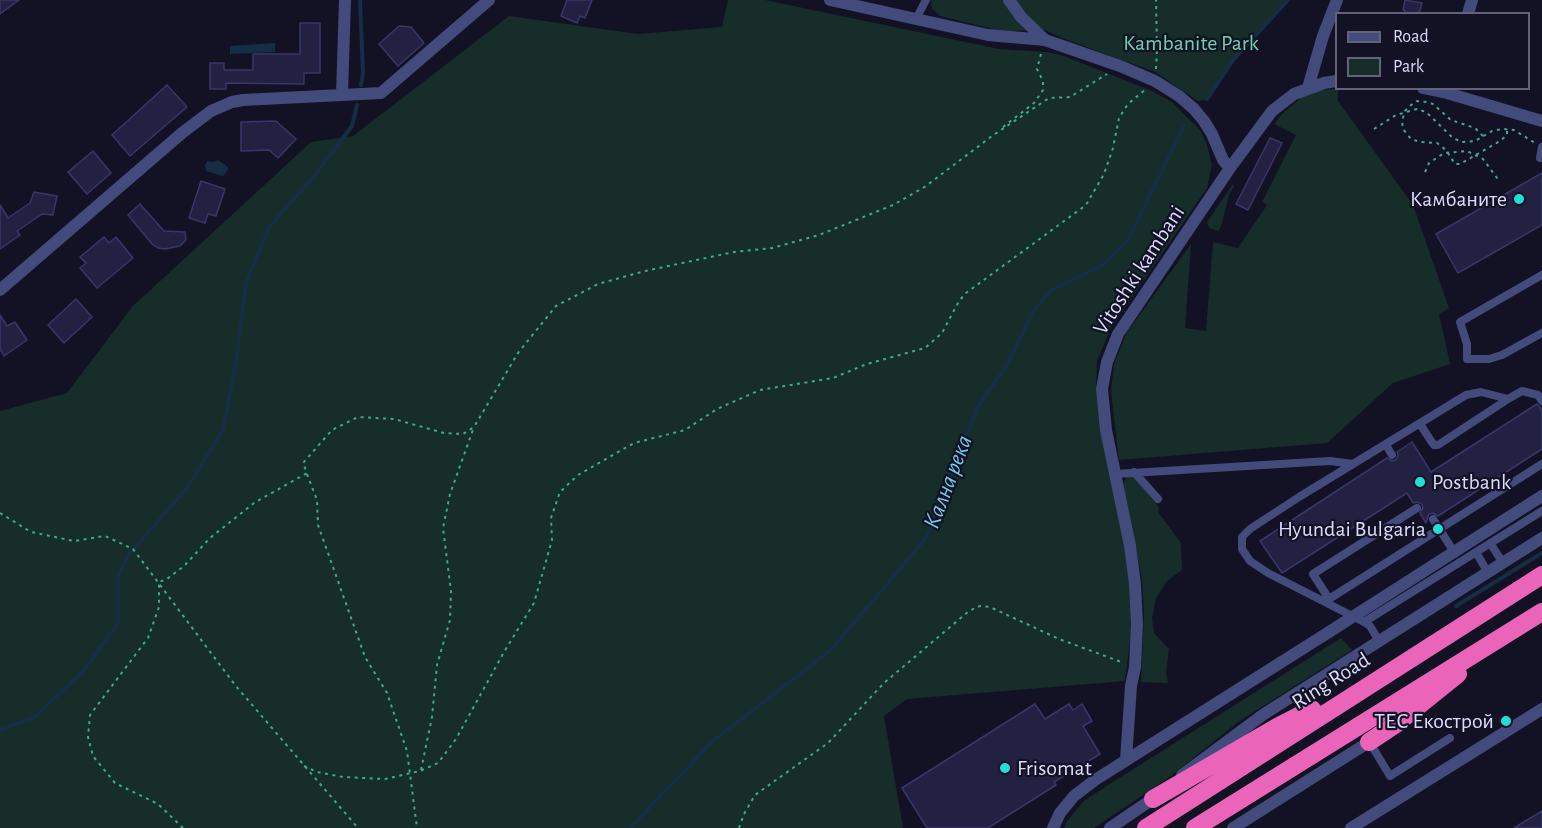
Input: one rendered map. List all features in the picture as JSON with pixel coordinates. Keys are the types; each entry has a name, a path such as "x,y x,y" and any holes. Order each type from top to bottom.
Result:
{"highway":[{"name":"Ring Road","path":"1146,828 1542,574"},
{"path":"1195,828 1542,612"},
{"path":"1369,742 1396,724 1516,627"},
{"path":"1153,799 1277,727 1405,663"}],"street":[{"path":"342,95 345,0"},
{"path":"0,290 182,133 211,111 243,100 381,93 489,0"},
{"path":"830,0 988,35 1045,40 1155,81 1179,96 1194,109 1204,121 1217,151 1230,168"},
{"path":"1009,0 1021,17 1045,40"},
{"path":"1308,88 1323,36 1337,0"},
{"name":"Vitoshki kambani","path":"1126,760 1137,624 1135,584 1106,430 1102,389 1107,362 1118,334 1230,168 1272,111 1281,102 1308,88 1335,81"},
{"path":"1448,91 1542,120"},
{"path":"1053,828 1060,813 1074,796 1126,760 1542,496"},
{"path":"1110,828 1153,799 1242,729 1542,538"},
{"path":"1351,828 1542,709"},
{"path":"1233,828 1369,742"}],"lane":[{"path":"916,19 926,0"},
{"path":"1540,159 1542,148"},
{"path":"1542,275 1460,322 1467,344 1467,359 1489,359 1502,355 1542,333"},
{"path":"1420,424 1434,445 1438,445 1522,391 1539,395 1542,401"},
{"path":"1379,641 1370,626 1364,622 1268,573 1245,556 1242,549 1242,537 1250,529 1466,395 1480,392 1508,399"},
{"path":"1386,445 1392,455"},
{"path":"1115,474 1330,461 1353,464"},
{"path":"1416,508 1313,574 1329,599 1542,464"},
{"path":"1134,472 1158,500"},
{"path":"1364,622 1542,511"},
{"path":"1433,519 1454,552"},
{"path":"1491,543 1503,563"},
{"path":"1476,552 1488,573"},
{"path":"1369,742 1390,776 1450,738"}],"path":[{"path":"304,766 317,772 362,779 409,774 438,763 456,739 534,603 552,540 551,518 560,492 578,475 634,443 685,429 717,409 760,390 833,378 867,364 925,348 942,333 959,301 966,293 1086,205 1104,174 1113,148 1119,118 1128,104 1155,81 1156,0"},
{"path":"420,771 432,717 437,665 450,620 451,591 443,528 450,494 474,427 518,353 556,306 598,284 626,276 734,252 771,248 819,235 909,197 927,186 1034,103 1043,90 1043,81 1037,69 1045,40"},
{"path":"992,136 1049,98 1070,98 1119,66"},
{"path":"1374,129 1405,111 1417,101 1433,104 1451,120 1475,128 1483,136"},
{"path":"1405,111 1426,112 1453,138 1461,142 1475,141 1491,131 1507,129 1529,138 1542,148"},
{"path":"1405,111 1402,121 1403,129 1411,139 1437,143 1455,164 1477,156 1507,135 1507,129"},
{"path":"1425,172 1430,163 1447,153 1467,151 1483,159 1500,182"},
{"path":"417,828 407,751 387,693 365,657 318,525 317,500 303,464 332,430 358,417 394,419 444,433 463,434 474,427"},
{"path":"159,582 184,566 210,538 254,503 306,473"},
{"path":"0,513 31,532 74,541 105,536 133,549 236,685 358,828"},
{"path":"159,582 159,607 148,638 90,715 88,737 93,756 115,783 158,804 183,828"},
{"path":"739,828 754,795 828,743 884,683 969,610 980,606 990,607 1059,639 1135,668"}],"green space":[{"path":"728,0 765,0 999,49 1047,52 1064,56 1152,91 1172,102 1200,130 1212,165 1207,188 1111,328 1097,361 1096,389 1101,429 1131,582 1132,624 1125,681 907,699 884,716 903,828 0,828 0,411 67,393 133,306 311,142 353,136 509,16 638,34 722,27"},
{"name":"Kambanite Park","path":"931,0 1288,0 1233,60 1207,99 1198,101 1155,72 1045,30 1001,31 940,16 932,9"},
{"path":"1319,90 1338,90 1338,101 1413,205 1449,308 1439,314 1450,364 1393,383 1327,443 1119,460 1111,391 1114,364 1127,332 1191,244 1185,328 1206,331 1213,242 1238,248 1267,205 1262,202 1296,135 1274,124 1302,97"},
{"path":"1233,184 1221,227 1218,231 1209,228 1207,222"},
{"path":"1131,474 1159,507 1158,512 1181,543 1182,570 1167,581 1156,598 1152,618 1154,633 1169,649 1166,672 1168,683 1141,682 1144,614 1142,579 1123,485"},
{"path":"1341,638 1352,650 1238,722 1171,776 1094,828 1064,828 1084,801"}],"water":[{"path":"275,43 275,52 230,54 230,46"},
{"path":"218,160 228,167 223,176 206,171 207,161"}],"building":[{"path":"0,0 19,0 0,14"},
{"path":"567,0 592,0 585,18 580,16 577,23 561,16"},
{"path":"1405,0 1422,3 1420,12 1404,12"},
{"path":"300,23 320,23 320,73 304,73 304,84 226,83 226,89 210,89 210,63 224,63 224,70 253,70 253,54 300,54"},
{"path":"399,26 411,27 424,43 398,66 379,44"},
{"path":"167,85 187,107 130,156 112,135"},
{"path":"276,121 296,139 278,158 269,150 241,151 241,122"},
{"path":"1270,138 1282,143 1248,210 1236,204"},
{"path":"93,151 111,173 87,194 68,172"},
{"name":"Камбаните","path":"1542,173 1542,225 1458,273 1436,234"},
{"path":"201,181 225,189 216,216 208,214 205,223 189,218"},
{"path":"34,192 57,196 53,215 42,214 17,231 20,235 0,249 0,205 8,218 30,203"},
{"path":"140,204 164,231 185,232 186,240 180,246 165,249 152,244 128,215"},
{"path":"104,237 109,243 116,237 133,258 97,288 80,268 86,263 80,257"},
{"path":"76,299 92,317 64,343 48,325"},
{"path":"0,315 7,326 15,322 27,340 4,356 0,349"},
{"name":"Postbank","path":"1537,404 1542,410 1542,449 1438,516 1433,513 1429,514 1426,523 1420,513 1423,508 1422,504 1413,503 1407,493 1282,573 1260,541 1387,458 1392,461 1396,460 1397,452 1412,442 1431,472"},
{"name":"Frisomat","path":"1035,704 1045,719 1069,704 1073,710 1082,704 1092,721 1083,726 1100,754 1054,782 1056,785 988,828 927,828 902,788"},
{"path":"1542,811 1542,828 1514,828"}],"waterway":[{"path":"360,0 363,73 361,85"},
{"name":"Кална река","path":"1207,99 1233,60 1288,0"},
{"path":"0,730 35,717 84,670 118,623 118,576 129,554 187,488 223,430 236,362 246,283 269,227 315,175 352,126 357,105"},
{"name":"Кална река","path":"630,828 713,741 831,650 927,537 978,406 1007,365 1034,310 1052,290 1103,265 1128,240 1184,126"},
{"path":"1456,606 1542,553"}],"place":[{"name":"Камбаните","path":"1519,199"},
{"name":"Postbank","path":"1420,482"},
{"name":"Hyundai Bulgaria","path":"1438,529"},
{"name":"ТЕС Екострой","path":"1506,721"},
{"name":"Frisomat","path":"1005,768"}]}
